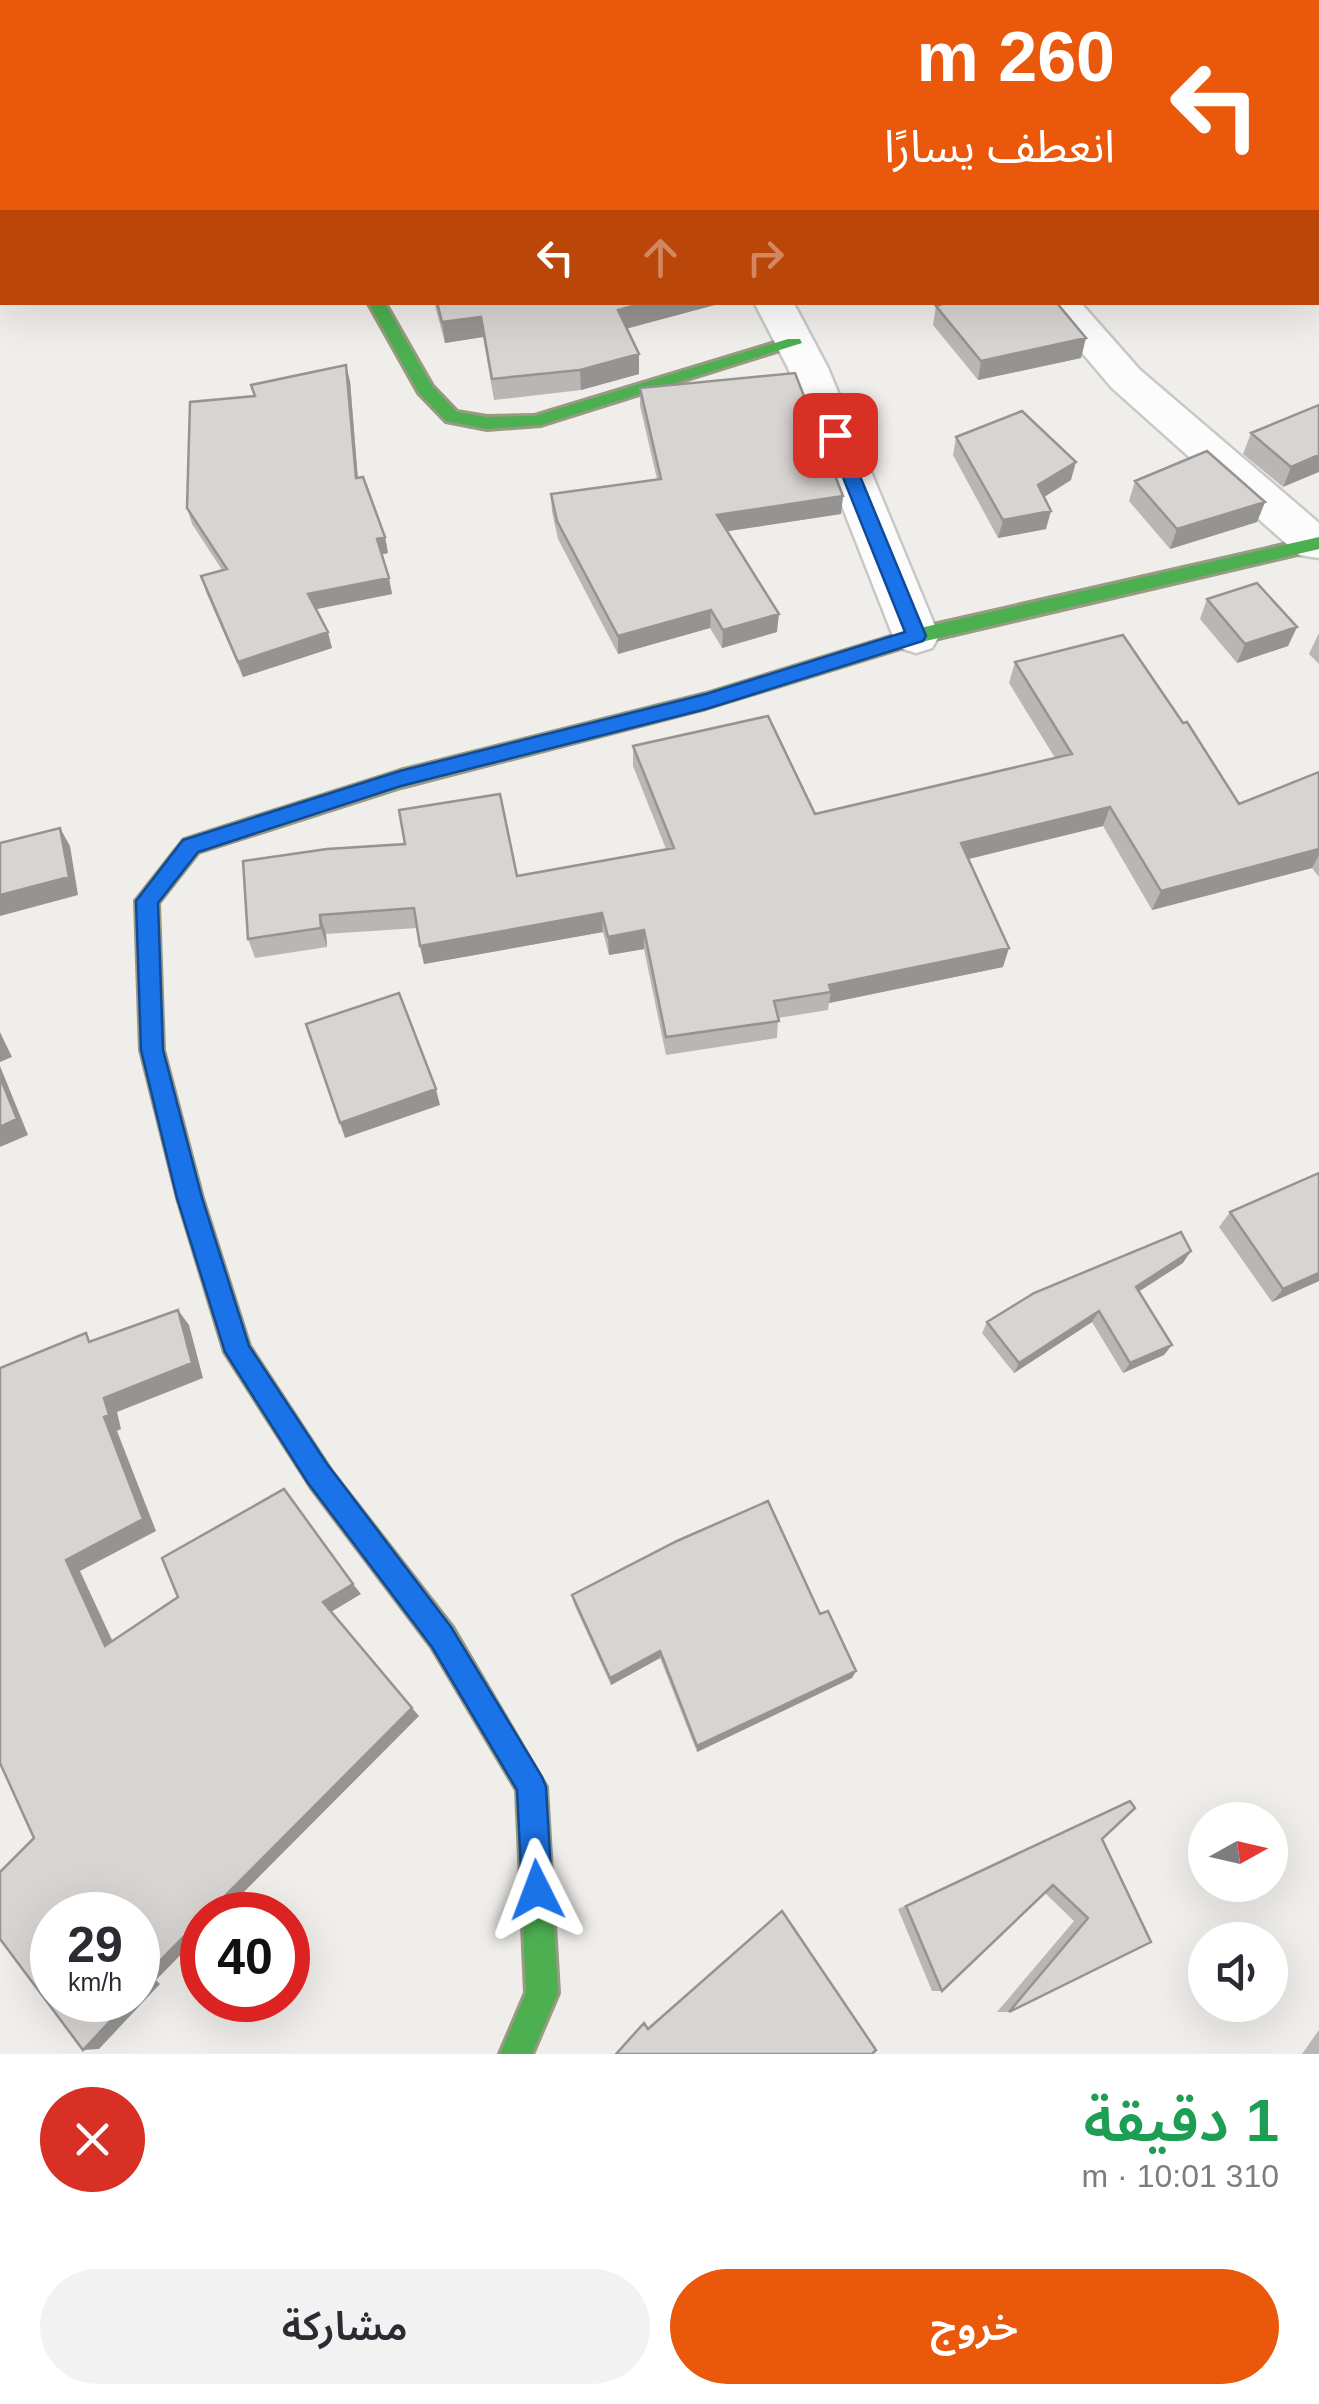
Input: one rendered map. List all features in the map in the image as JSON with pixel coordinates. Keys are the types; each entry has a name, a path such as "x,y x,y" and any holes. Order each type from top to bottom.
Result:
{"street":[{"path":"378,305 425,389 452,417 486,423 535,421 794,343"},
{"path":"775,305 916,636"},
{"path":"1061,305 1126,379 1317,543"},
{"path":"516,2054 542,1993 532,1787 442,1637 317,1474 238,1352 190,1198 152,1050 147,901 191,846 400,778 706,701 916,636 1317,543"}],"building":[{"path":"438,305 637,305 618,310 639,354 580,370 492,379 481,317 442,322"},
{"path":"1058,305 1086,338 981,361 936,306"},
{"path":"346,365 356,478 363,477 385,537 377,539 389,578 308,594 328,632 238,662 201,576 227,569 187,508 190,402 255,396 251,385"},
{"path":"795,373 843,496 717,515 779,614 723,630 711,610 618,636 557,521 551,494 661,479 640,388"},
{"path":"1319,405 1319,455 1291,467 1251,433"},
{"path":"1022,411 1076,462 1038,485 1051,511 1003,520 956,437"},
{"path":"1207,451 1265,502 1177,529 1135,481"},
{"path":"1257,583 1297,627 1245,644 1207,599"},
{"path":"1123,635 1183,723 1187,722 1239,804 1319,772 1319,849 1161,891 1110,807 961,843 1009,948 829,985 831,992 774,1001 779,1021 666,1037 644,930 608,937 602,913 420,946 414,908 320,915 321,928 248,939 243,861 327,849 405,844 399,810 500,794 517,876 674,848 633,746 768,716 815,814 1072,754 1015,662"},
{"path":"60,828 69,877 0,895 0,843"},
{"path":"399,993 436,1089 340,1123 306,1024"},
{"path":"0,1077 17,1119 0,1127"},
{"path":"1319,1173 1319,1273 1283,1289 1230,1212"},
{"path":"1181,1232 1191,1251 1136,1287 1172,1345 1130,1363 1099,1311 1019,1363 987,1322 1034,1293"},
{"path":"178,1310 192,1363 104,1398 109,1415 104,1417 143,1519 66,1560 105,1646 178,1597 162,1558 284,1489 353,1584 323,1602 412,1708 229,1892 180,1892 180,1940 160,1961 160,1892 30,1892 30,1979 0,1939 0,1872 34,1838 0,1763 0,1368 86,1333 89,1342"},
{"path":"768,1501 820,1614 828,1611 856,1671 697,1746 660,1651 610,1678 572,1595 677,1541"},
{"path":"1130,1801 1135,1808 1102,1839 1151,1942 1009,2012 1088,1918 1053,1885 942,1991 906,1906"},
{"path":"782,1911 876,2050 872,2054 616,2054 644,2023 648,2029"},
{"path":"62,2022 109,2022 83,2050"}],"traffic: fast":[{"path":"378,305 425,389 452,417 487,423 535,421 794,343"},
{"path":"150,993 147,901 191,846 400,779 706,701 916,636 1319,543"},
{"path":"321,1479 442,1637 531,1787 542,1993 516,2054"}],"traffic: slow":[{"path":"150,993 152,1050 190,1198 238,1352 321,1479"}],"route":[{"path":"537,1890 532,1787 442,1637 317,1474 238,1352 190,1198 152,1050 147,901 191,846 400,778 706,701 916,636 835,435"}]}
